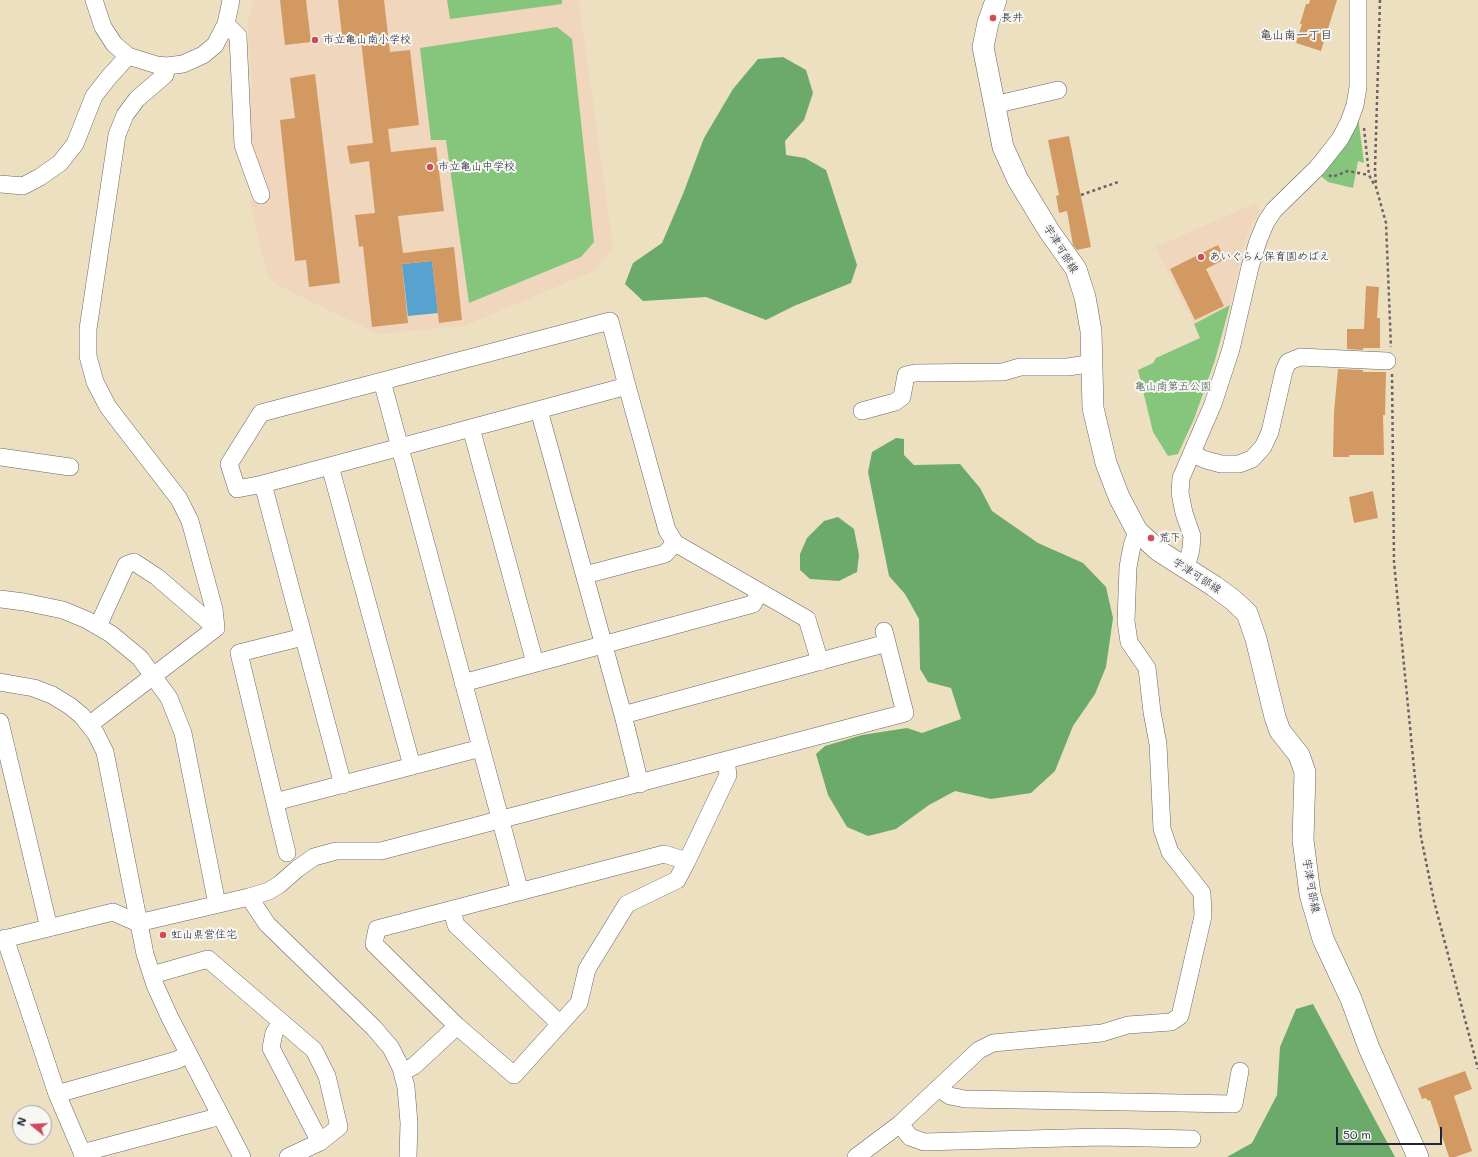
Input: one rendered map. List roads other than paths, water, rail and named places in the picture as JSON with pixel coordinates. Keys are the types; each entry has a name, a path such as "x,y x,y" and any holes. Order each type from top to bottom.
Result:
{"main road":[{"name":"宇津可部線","path":"996,0 988,23 984,47 1003,147 1018,180 1049,231 1076,269 1086,297 1092,331 1094,408 1106,463 1119,497 1137,531 1159,551 1233,600 1247,613 1256,639 1275,717 1280,731 1299,755 1305,772 1303,840 1310,894 1322,939 1351,999 1369,1048 1418,1157"}],"street":[{"path":"94,0 103,27 114,44 128,56 157,65 167,66 183,64 203,55 215,45 226,24 231,0"},
{"path":"1186,568 1191,548 1192,536 1184,513 1180,493 1181,478 1213,404 1231,349 1250,267 1266,222 1274,210 1317,168 1340,139 1349,122 1355,105 1358,81 1358,0"},
{"path":"226,24 238,36 242,145 261,195"},
{"path":"0,184 23,186 40,177 60,163 75,144 94,96 128,56"},
{"path":"167,66 166,75 137,99 125,115 117,135 88,329 88,356 95,382 108,406 179,499 190,520 214,609 216,628"},
{"path":"994,105 1058,90"},
{"path":"627,386 399,446 263,484 237,489 229,464 261,413 610,321 667,530 676,543 759,593 807,619 820,662"},
{"path":"1192,454 1221,464 1239,464 1252,459 1263,447 1270,432 1284,371 1288,362 1300,357 1390,362"},
{"path":"862,411 895,402 902,397 906,375 915,373 1003,372 1020,367 1068,367 1093,363"},
{"path":"382,381 520,892"},
{"path":"539,410 624,715 640,784"},
{"path":"471,428 535,663"},
{"path":"0,457 70,467"},
{"path":"330,466 412,766"},
{"path":"263,484 343,784"},
{"path":"856,1157 900,1124 979,1050 993,1043 1102,1033 1128,1025 1171,1022 1180,1016 1203,916 1202,893 1170,852 1162,829 1158,744 1152,712 1148,668 1130,642 1126,621 1128,567 1132,546 1137,531"},
{"path":"585,575 665,554 676,543"},
{"path":"98,626 126,565 134,562 157,577 216,628"},
{"path":"463,683 753,604 759,593"},
{"path":"0,599 63,610 98,626 111,634 140,658 169,698 183,733 216,904"},
{"path":"89,725 216,628"},
{"path":"287,853 239,653 303,637"},
{"path":"220,1115 210,1120 83,1155 57,1094 3,939 113,912 138,923 249,897 269,891 314,857 336,850 381,852 905,713 886,637 820,662 624,715"},
{"path":"0,682 34,688 52,695 70,706 82,716 89,725 105,752 138,923 145,954 152,975 170,1018 242,1157"},
{"path":"0,722 5,768 49,928"},
{"path":"275,802 481,748"},
{"path":"687,861 664,854 377,929 374,944 457,1026 514,1075 579,1003 587,969 627,904 678,880 728,775 726,760"},
{"path":"249,897 267,924 374,1028 391,1048 402,1072 406,1087 409,1123 408,1157"},
{"path":"452,910 456,925 560,1024"},
{"path":"152,975 208,959 314,1050 327,1076 338,1127 320,1142 288,1157"},
{"path":"281,1022 274,1033 271,1048 320,1142"},
{"path":"402,1072 414,1066 457,1026"},
{"path":"57,1094 177,1060 188,1054"},
{"path":"938,1088 950,1096 965,1099 1234,1104 1240,1071"},
{"path":"900,1124 910,1137 924,1142 1100,1137 1192,1139"}],"water":[{"path":"432,261 438,313 408,316 402,264"}],"place":[{"name":"長井","path":"993,18"},
{"name":"市立亀山南小学校","path":"315,40"},
{"name":"市立亀山中学校","path":"430,167"},
{"name":"あいぐらん保育園めばえ","path":"1201,257"},
{"name":"荒下","path":"1151,538"},
{"name":"虹山県営住宅","path":"163,935"}],"district":[{"name":"亀山南一丁目","path":"1296,35"}],"park label":[{"name":"亀山南第五公園","path":"1173,387"}]}
